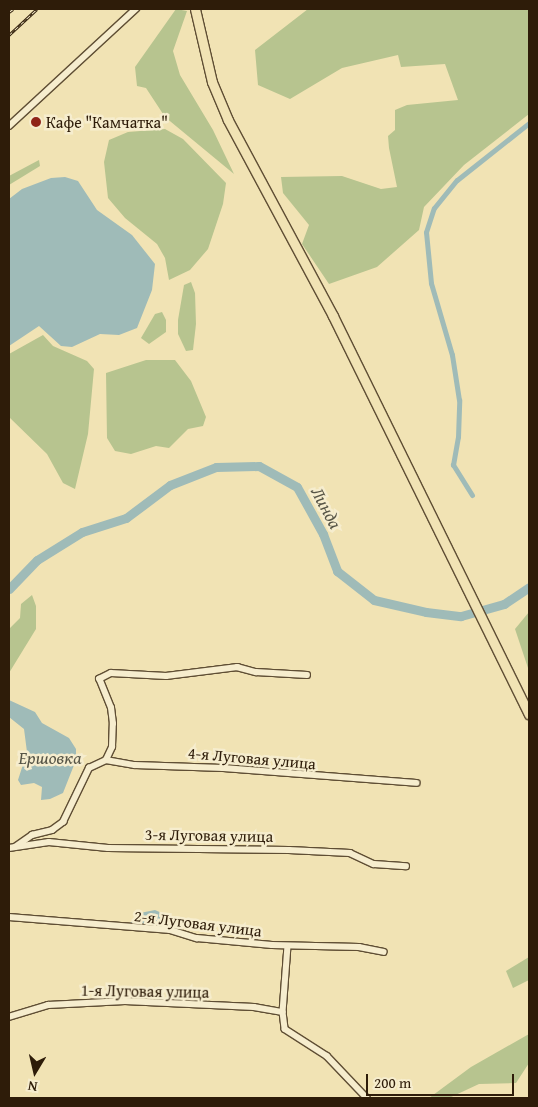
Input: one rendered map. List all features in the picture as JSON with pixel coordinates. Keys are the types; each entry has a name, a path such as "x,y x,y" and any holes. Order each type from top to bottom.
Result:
{"main road":[{"path":"195,9 212,82 228,120 333,316 529,714"}],"street":[{"path":"9,126 136,9"},
{"path":"12,847 32,835 52,830 63,822 89,768 106,760 112,747 113,724 111,708 99,679 111,673 166,676 237,667 256,672 307,675"},
{"name":"4-я Луговая улица","path":"106,760 136,765 223,768 416,783"},
{"name":"3-я Луговая улица","path":"12,847 50,842 108,848 289,850 350,853 374,864 406,866"},
{"name":"2-я Луговая улица","path":"9,917 170,930 197,938 288,946 359,947 384,952"},
{"path":"288,946 283,1012 285,1029 327,1056 367,1098"},
{"name":"1-я Луговая улица","path":"9,1018 48,1005 125,1001 254,1007 283,1012"}],"green space":[{"path":"176,9 187,11 173,51 180,75 213,130 234,174 165,117 146,88 137,86 135,67"},
{"path":"308,9 529,9 529,114 464,165 424,207 419,230 377,267 329,284 302,244 309,225 283,193 281,177 342,176 381,189 397,187 388,136 395,130 395,110 407,105 458,100 445,64 401,67 398,55 342,68 290,99 258,85 255,50"},
{"path":"165,129 183,139 226,183 223,204 208,249 190,270 169,280 165,258 157,244 125,218 108,198 104,162 109,140 128,132"},
{"path":"39,160 40,166 9,185 9,176"},
{"path":"191,282 195,293 196,324 193,350 186,351 178,334 178,320 184,285"},
{"path":"162,312 166,320 166,332 149,344 141,338 155,314"},
{"path":"43,335 53,346 87,361 94,369 88,434 75,489 63,483 47,454 9,417 9,354"},
{"path":"146,360 175,360 191,381 206,417 203,426 188,429 169,448 156,446 131,454 115,451 107,438 106,373"},
{"path":"32,595 36,606 36,629 9,673 9,629 20,618 21,604"},
{"path":"529,612 529,671 515,629"},
{"path":"529,957 529,980 513,988 506,971"},
{"path":"529,1034 529,1063 516,1083 479,1084 449,1098 429,1098 471,1067"}],"water":[{"path":"65,177 78,181 97,210 132,235 155,264 152,290 137,328 119,335 100,334 72,347 61,346 39,326 9,346 9,199 22,189 51,178"},
{"name":"Ершовка","path":"9,700 35,712 42,723 69,738 76,749 76,760 63,793 50,799 41,800 42,787 34,783 21,785 18,780 27,752 24,729 9,717"},
{"path":"155,910 164,914 162,922 134,926 130,923 140,913"}],"waterway":[{"path":"472,495 453,465 458,437 459,400 452,355 431,283 426,232 434,208 457,180 529,123"},
{"name":"Линда","path":"9,589 37,560 82,532 126,518 170,485 216,467 259,466 297,487 323,534 337,571 374,600 426,612 461,616 504,604 529,587"}],"railway":[{"path":"9,12 13,9"},
{"path":"9,35 37,9"}],"place":[{"name":"Кафе \"Камчатка\"","path":"36,122"}]}
